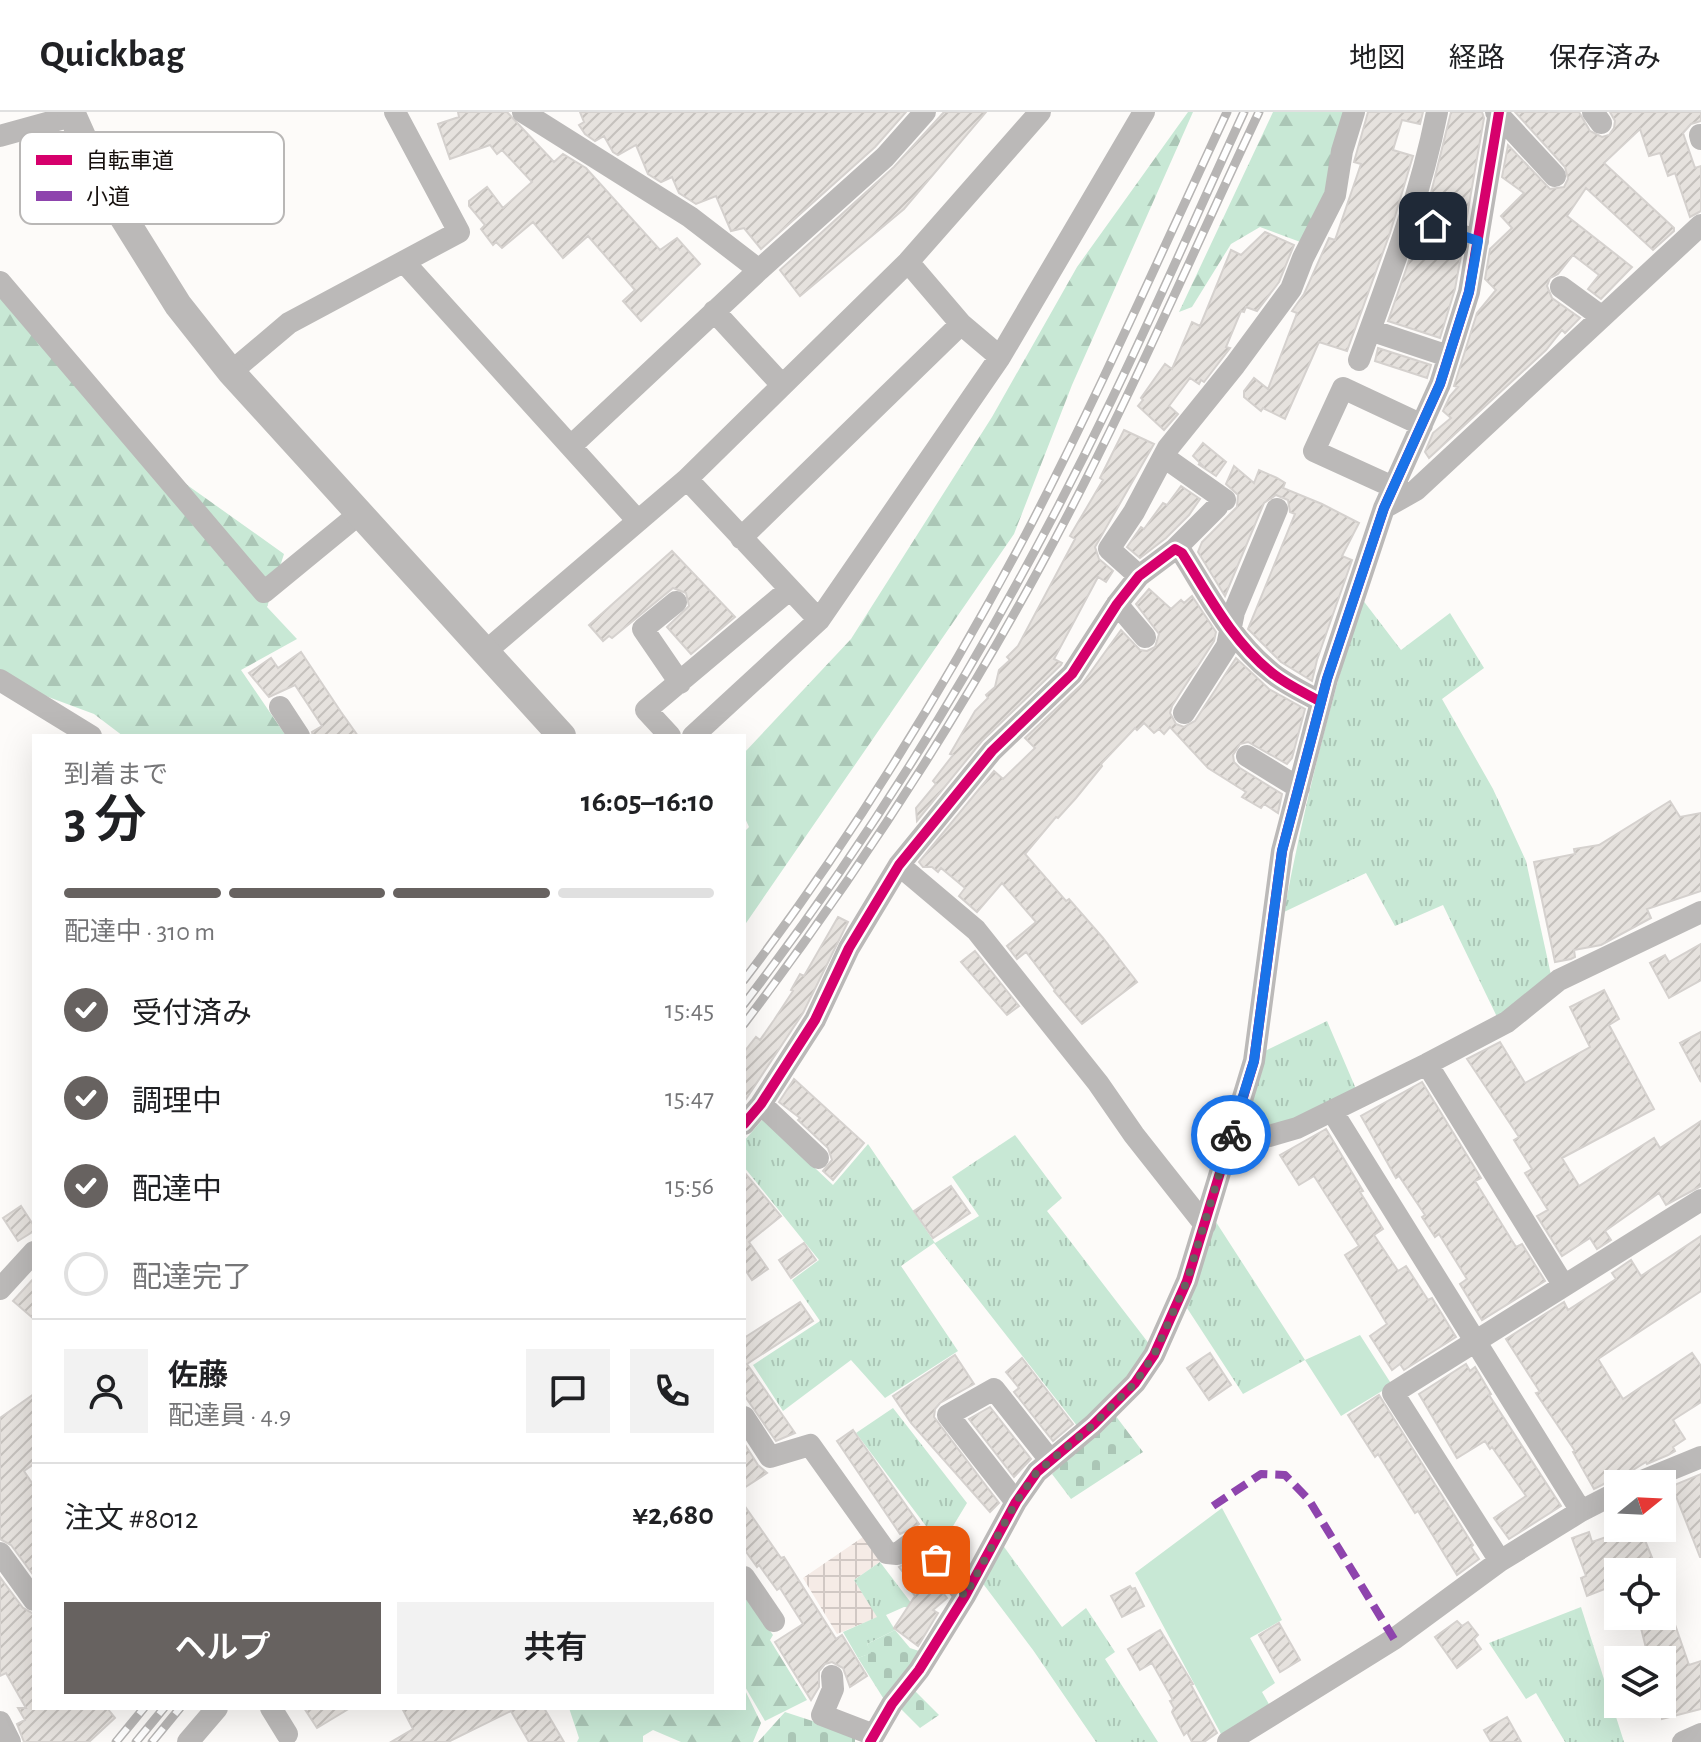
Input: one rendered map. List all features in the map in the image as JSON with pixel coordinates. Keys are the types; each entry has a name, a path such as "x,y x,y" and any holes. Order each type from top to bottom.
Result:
{"street":[{"path":"231,372 289,323 459,232 395,112"},
{"path":"523,112 690,217 759,270"},
{"path":"571,446 714,311 885,157 925,112"},
{"path":"485,652 687,479 908,262 1040,112"},
{"path":"695,734 819,620 1000,357 1144,112"},
{"path":"1139,576 1109,549 1134,512 1168,448 1291,289 1335,195 1342,151 1354,112"},
{"path":"1359,360 1411,218 1428,160 1437,112"},
{"path":"1498,113 1555,176"},
{"path":"832,1676 833,1689 822,1715 872,1738 965,1596 1016,1502 1037,1472 1093,1425 1135,1383 1154,1355 1187,1281 1254,1061 1282,851 1321,702 1384,508 1440,384 1469,292 1498,113"},
{"path":"0,136 71,114"},
{"path":"1411,218 1478,241"},
{"path":"127,224 178,305 231,372 560,734"},
{"path":"1384,508 1416,490 1701,225"},
{"path":"404,262 638,521"},
{"path":"908,262 961,324 1000,357"},
{"path":"0,282 264,592 359,514"},
{"path":"1561,287 1602,317"},
{"path":"714,311 782,385"},
{"path":"741,538 961,324"},
{"path":"1370,330 1448,356"},
{"path":"1393,487 1314,451 1343,388 1422,425"},
{"path":"746,1122 761,1104 815,1020 849,948 899,865 992,751 1072,674 1139,576 1175,549 1221,504 1164,457"},
{"path":"687,479 819,620"},
{"path":"1184,713 1227,646 1234,612 1277,509"},
{"path":"1175,549 1182,553 1230,631 1251,654 1274,675 1321,702"},
{"path":"668,734 646,710 789,590"},
{"path":"676,602 643,629 680,683"},
{"path":"1117,604 1145,637"},
{"path":"0,680 88,734"},
{"path":"280,707 298,734"},
{"path":"1247,756 1299,788"},
{"path":"899,865 976,930 1098,1083 1134,1135 1205,1225"},
{"path":"1227,1148 1297,1128 1427,1064 1507,1022 1559,980 1701,912"},
{"path":"1427,1064 1564,1286"},
{"path":"761,1104 818,1158"},
{"path":"1332,1111 1581,1511"},
{"path":"1500,1561 1393,1393 1701,1200"},
{"path":"0,1289 32,1254"},
{"path":"1016,1502 948,1415 994,1389 1050,1460"},
{"path":"746,1420 770,1457 810,1445 887,1553 897,1554 914,1541 922,1542 965,1596"},
{"path":"1669,1470 1701,1457"},
{"path":"1228,1742 1394,1639 1500,1561 1604,1499"},
{"path":"0,1553 32,1597"},
{"path":"746,1580 774,1621"},
{"path":"188,1742 215,1710"},
{"path":"272,1710 287,1734"},
{"path":"1683,1742 1701,1734"}],"shaded area":[{"path":"863,1537 880,1562 854,1580 878,1617 837,1634 803,1578"}],"green space":[{"path":"1188,112 1193,112 1072,385 1014,534 746,923 746,830 749,827 746,820 746,751 851,639 992,417 1077,267"},
{"path":"1273,112 1348,112 1330,189 1303,243 1260,227 1231,244 1192,307 1179,312"},
{"path":"0,297 117,435 284,554 267,607 297,639 241,670 285,734 120,734 94,714 0,679"},
{"path":"1362,599 1401,650 1450,613 1484,668 1442,699 1493,789 1526,861 1551,975 1498,1019 1443,905 1395,926 1366,873 1284,912 1318,754"},
{"path":"1327,1021 1356,1089 1301,1120 1246,1136 1242,1130 1265,1051"},
{"path":"763,1119 833,1185 868,1144 935,1243 979,1216 952,1177 1015,1135 1062,1198 1047,1211 1150,1345 1127,1378 1078,1427 934,1243 901,1266 958,1351 885,1398 851,1360 783,1411 753,1365 820,1321 792,1280 819,1260 746,1169 746,1139"},
{"path":"1216,1222 1305,1360 1243,1394 1187,1308"},
{"path":"1360,1335 1392,1385 1341,1416 1305,1360"},
{"path":"893,1408 967,1503 941,1546 856,1433"},
{"path":"1115,1415 1143,1452 1071,1499 1052,1474"},
{"path":"1222,1508 1282,1620 1250,1638 1275,1683 1262,1692 1270,1706 1221,1734 1135,1573"},
{"path":"1002,1544 1062,1627 1086,1608 1115,1652 1105,1659 1158,1742 1096,1742 981,1581"},
{"path":"880,1562 915,1608 904,1607 886,1615 895,1630 867,1644 872,1653 858,1658 843,1632 877,1617 854,1580"},
{"path":"746,1597 773,1635 770,1640 807,1700 765,1721 746,1688"},
{"path":"1581,1607 1604,1679 1604,1718 1616,1718 1624,1742 1565,1742 1536,1693 1526,1699 1489,1643"},
{"path":"895,1630 910,1648 922,1652 885,1701 858,1658 871,1653 867,1644"},
{"path":"914,1690 939,1715 920,1728 901,1709"},
{"path":"746,1692 761,1723 753,1742 681,1742 653,1730 643,1736 643,1742 577,1742 579,1738 570,1710 746,1710"},
{"path":"785,1712 855,1735 855,1742 758,1742"}],"building":[{"path":"458,112 507,112 554,162 563,154 586,168 660,250 677,238 700,264 641,321 623,301 635,290 588,236 563,258 533,222 502,248 496,242 493,245 481,229 485,225 469,206 469,201 487,187 503,208 532,182 502,150 497,154 490,145 450,159 438,124 459,117"},
{"path":"580,112 906,112 875,147 761,249 744,228 731,231 716,196 696,204 679,193 672,177 661,182 648,174 636,145 618,155 604,136 595,141 585,134 579,125 584,122"},
{"path":"944,112 986,112 904,209 800,296 780,270 894,167"},
{"path":"1368,112 1423,112 1420,124 1402,120 1393,150 1413,156 1390,233 1347,351 1319,342 1285,419 1263,408 1261,411 1244,397 1244,391 1254,378 1268,389 1297,313 1292,311 1304,294 1329,238 1335,240 1361,164 1354,162"},
{"path":"1451,112 1482,112 1484,118 1466,222 1427,209"},
{"path":"1515,112 1579,112 1590,131 1602,137 1609,135 1614,128 1615,121 1610,112 1701,112 1701,121 1691,124 1683,133 1695,168 1701,166 1701,211 1690,217 1675,173 1668,176 1660,153 1649,156 1640,129 1604,163 1674,231 1653,250 1586,188 1567,216 1632,267 1601,299 1588,289 1599,275 1573,255 1558,274 1550,278 1547,286 1552,298 1580,318 1565,333 1562,330 1546,350 1429,458 1425,452 1433,433 1451,418 1443,411 1458,387 1454,386 1477,313 1496,290 1485,279 1490,249 1512,228 1501,216 1524,193 1502,177 1508,145 1550,189 1564,187 1568,179 1565,167"},
{"path":"1265,232 1294,245 1279,282 1257,311 1246,307 1244,312 1241,311 1226,347 1230,348 1204,382 1201,380 1199,384 1190,378 1169,406 1178,414 1164,430 1138,406 1143,400 1141,398 1165,364 1172,369 1192,322 1200,326 1231,250 1241,255"},
{"path":"1418,235 1462,250 1455,289 1440,338 1388,321"},
{"path":"1378,348 1431,365 1427,378 1375,361"},
{"path":"1124,430 1154,444 1095,547 1099,559 1113,571 1106,582 1098,577 1054,659 1061,665 982,741 917,821 916,808 936,784 933,781 953,755 950,754 975,711 995,687 999,670 1010,660 1007,657 1018,646 1075,539 1070,536 1103,480 1100,478"},
{"path":"1203,443 1226,462 1216,476 1198,464 1204,467 1193,456"},
{"path":"1234,466 1254,483 1259,470 1285,483 1283,488 1359,523 1342,556 1352,560 1312,681 1281,662 1248,629 1295,514 1290,512 1288,500 1276,495 1264,503 1225,596 1198,552 1202,542 1237,507 1238,495 1226,484"},
{"path":"1181,486 1200,499 1166,538 1140,558 1127,547 1141,527 1144,529 1163,503 1167,505"},
{"path":"672,551 735,617 691,654 667,627 689,606 686,593 673,588 612,638 609,636 603,641 589,625"},
{"path":"1149,589 1171,609 1192,596 1216,632 1214,641 1172,706 1170,713 1176,724 1184,727 1195,721 1236,658 1269,689 1305,709 1292,758 1287,764 1248,742 1240,744 1233,755 1234,762 1240,768 1282,794 1278,813 1264,804 1261,808 1242,797 1246,792 1208,768 1170,727 1164,734 1159,729 1154,733 1144,723 1137,730 1135,728 1101,764 1076,798 1025,854 1066,901 1069,899 1137,982 1082,1024 1026,952 1017,959 1007,946 1036,922 1002,883 977,912 959,896 965,888 941,868 938,872 932,867 923,867 919,862 994,771 1003,779 1035,748 1025,738 1082,684 1121,630 1140,650 1155,647 1159,634 1136,604"},
{"path":"301,652 357,734 312,734 322,726 295,685 269,697 249,673 271,658 278,668"},
{"path":"1670,801 1680,817 1701,813 1701,891 1647,909 1651,918 1601,945 1574,950 1575,957 1571,959 1555,962 1534,862 1575,854 1574,849 1599,845"},
{"path":"838,917 848,922 803,1013 746,1099 746,1050 756,1037 760,1040 793,991 800,974 804,976"},
{"path":"1701,944 1701,980 1669,998 1650,963 1665,955 1669,962"},
{"path":"975,951 1019,1006 1007,1015 961,962"},
{"path":"1604,990 1619,1019 1609,1025 1654,1109 1562,1158 1579,1186 1654,1138 1660,1148 1701,1121 1701,1186 1666,1205 1659,1193 1605,1231 1611,1240 1597,1249 1590,1238 1562,1256 1537,1216 1548,1210 1525,1173 1532,1169 1514,1140 1519,1137 1467,1059 1500,1042 1525,1083 1590,1047 1570,1007"},
{"path":"1701,1032 1701,1082 1680,1043"},
{"path":"794,1079 864,1143 833,1180 823,1171 832,1160 828,1148 798,1120 800,1118 779,1102"},
{"path":"1422,1082 1481,1178 1475,1181 1516,1247 1522,1244 1545,1281 1482,1320 1460,1284 1467,1279 1439,1234 1435,1237 1422,1217 1425,1215 1399,1176 1396,1178 1361,1116"},
{"path":"1326,1129 1383,1229 1374,1235 1398,1271 1406,1266 1428,1300 1432,1298 1456,1337 1404,1370 1400,1364 1392,1370 1370,1336 1387,1324 1345,1255 1359,1246 1314,1176 1299,1185 1280,1155"},
{"path":"746,1174 781,1216 749,1242 768,1269 752,1280 746,1271"},
{"path":"951,1186 970,1213 933,1238 914,1211"},
{"path":"21,1206 32,1223 32,1232 18,1241 3,1218"},
{"path":"1701,1236 1701,1291 1598,1359 1623,1399 1692,1353 1701,1366 1701,1402 1673,1420 1685,1439 1673,1447 1675,1451 1633,1470 1604,1470 1604,1484 1594,1489 1575,1451 1536,1393 1540,1392 1506,1339 1564,1302 1568,1310 1616,1279 1612,1273 1631,1260 1641,1276"},
{"path":"804,1243 816,1260 791,1278 779,1260"},
{"path":"32,1280 32,1317 13,1301"},
{"path":"800,1302 813,1321 747,1364 795,1433 776,1441 746,1398 746,1337"},
{"path":"1210,1353 1231,1385 1209,1400 1187,1368"},
{"path":"955,1355 974,1384 940,1403 934,1417 999,1503 990,1512 911,1423 893,1396"},
{"path":"1022,1358 1073,1424 1053,1441 1014,1392 1019,1388 1006,1372"},
{"path":"1466,1364 1470,1371 1475,1367 1489,1395 1561,1506 1509,1539 1494,1518 1526,1496 1485,1441 1457,1458 1419,1394"},
{"path":"32,1395 32,1465 24,1471 32,1483 32,1573 11,1545 0,1539 0,1418"},
{"path":"1379,1395 1473,1545 1471,1547 1479,1559 1457,1575 1418,1511 1415,1513 1378,1454 1375,1457 1348,1415"},
{"path":"990,1407 1031,1459 1014,1477 969,1419"},
{"path":"853,1430 919,1524 913,1528 900,1534 837,1441"},
{"path":"746,1446 758,1465 767,1473 746,1487"},
{"path":"1701,1474 1701,1557 1676,1496 1676,1484"},
{"path":"746,1508 781,1558 784,1557 836,1639 842,1635 867,1676 850,1687 843,1668 832,1662 825,1664 819,1671 819,1687 811,1700 775,1642 803,1624 780,1588 777,1590 759,1565 757,1567 746,1552"},
{"path":"1589,1532 1592,1542 1604,1538 1604,1542 1646,1542 1652,1558 1604,1558 1604,1589 1587,1596 1581,1578 1586,1576 1572,1538"},
{"path":"916,1557 947,1598 933,1610 938,1613 918,1646 894,1628 915,1596 912,1592 916,1589 899,1567"},
{"path":"0,1577 23,1608 32,1613 32,1710 109,1710 115,1718 89,1742 24,1742 17,1724 25,1720 18,1708 26,1708 6,1673 0,1676"},
{"path":"1130,1586 1135,1588 1144,1606 1122,1617 1111,1596"},
{"path":"1457,1621 1462,1626 1468,1622 1478,1635 1474,1639 1481,1649 1457,1668 1435,1637"},
{"path":"1279,1623 1300,1660 1280,1672 1259,1635"},
{"path":"1676,1628 1689,1665 1701,1661 1701,1709 1676,1715 1676,1646 1646,1646 1642,1630 1676,1630"},
{"path":"1160,1630 1193,1684 1217,1733 1204,1742 1192,1742 1187,1732 1184,1735 1172,1712 1174,1708 1170,1701 1173,1700 1152,1663 1140,1670 1128,1649"},
{"path":"305,1710 347,1710 317,1728"},
{"path":"403,1710 545,1710 564,1742 529,1742 511,1711 448,1742 391,1742 413,1729"},
{"path":"1507,1717 1521,1742 1491,1742 1484,1730"}],"railway":[{"path":"746,977 858,819 929,707 995,592 1078,430 1227,112"},
{"path":"746,1001 797,933 896,786 1032,557 1112,399 1244,112"},
{"path":"746,1021 824,915 900,802 1006,628 1097,457 1259,112"},
{"path":"116,1742 142,1710"},
{"path":"136,1742 162,1710"},
{"path":"152,1742 178,1710"}],"marked path":[{"path":"1213,1506 1261,1474 1285,1475 1309,1500 1394,1639"}],"cycle path":[{"path":"870,1742 965,1596 1016,1502 1037,1472 1093,1425 1135,1383 1154,1355 1187,1281 1254,1061 1282,851 1327,679 1384,508 1440,384 1469,292 1499,112"},
{"path":"746,1122 761,1104 815,1020 849,948 899,865 992,751 1072,674 1139,576 1175,549 1182,553 1222,617 1245,647 1272,673 1321,702"}],"way so far":[{"path":"936,1560 965,1596 1016,1502 1037,1472 1093,1425 1135,1383 1164,1336 1187,1281 1231,1135"}],"route":[{"path":"1231,1135 1254,1061 1282,851 1327,679 1384,508 1440,384 1469,292 1478,241 1433,226"}]}
